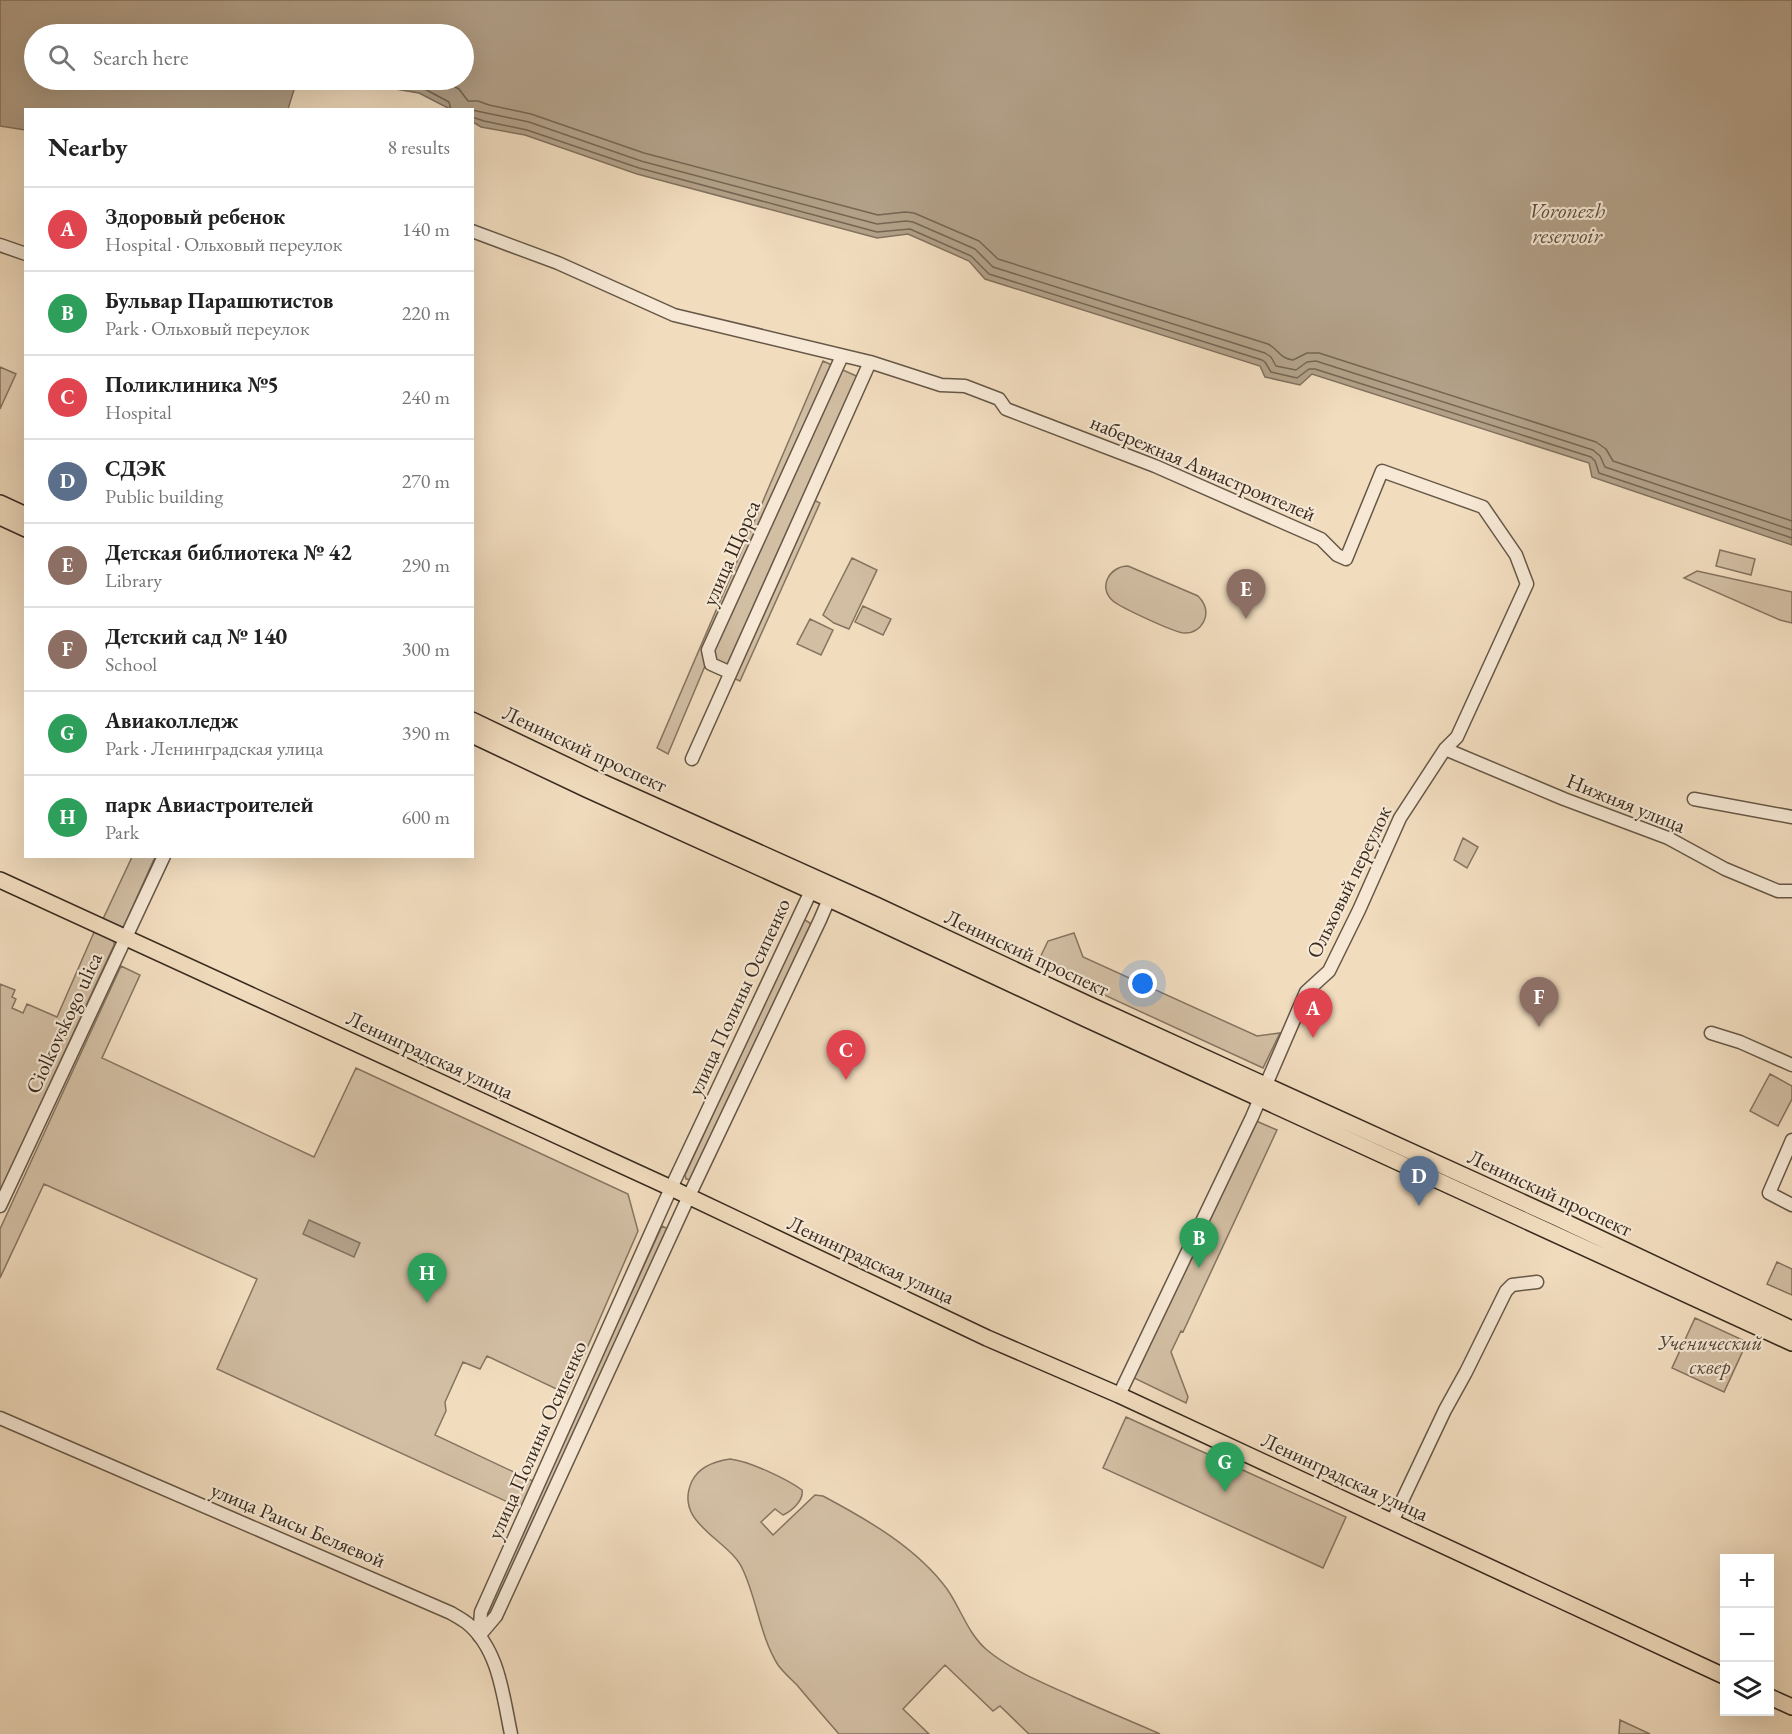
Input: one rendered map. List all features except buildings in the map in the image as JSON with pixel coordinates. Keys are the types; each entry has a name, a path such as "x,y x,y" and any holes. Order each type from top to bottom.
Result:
{"main road":[{"path":"0,503 24,514"},
{"path":"0,517 24,528"},
{"name":"Ленинский проспект","path":"474,721 591,777 827,883 1792,1343"},
{"name":"Ленинский проспект","path":"474,736 1086,1019 1557,1218 1792,1329"},
{"name":"Ленинградская улица","path":"0,880 689,1196 987,1338 1119,1395 1720,1674"},
{"path":"1774,1699 1792,1707"}],"street":[{"name":"набережная Авиастроителей","path":"474,232 558,263 674,315 870,362 941,385 965,386 999,399 1006,409 1155,466 1311,534 1321,539 1337,555 1346,559 1382,471 1483,507 1516,555 1527,584"},
{"path":"0,245 24,253"},
{"name":"улица Щорса","path":"729,672 711,664 708,650 842,356"},
{"path":"692,759 728,680 729,672 870,362"},
{"name":"Ольховый переулок","path":"1119,1395 1262,1092 1306,992 1329,970 1400,818 1445,750 1457,737 1527,584"},
{"name":"Нижняя улица","path":"1445,750 1564,799 1668,838 1725,869 1778,891 1792,891"},
{"path":"1694,799 1792,817"},
{"name":"Ciolkovskogo ulica","path":"0,1206 163,858"},
{"path":"827,883 830,899"},
{"name":"улица Полины Осипенко","path":"479,1636 481,1611 670,1188 811,891 827,883"},
{"name":"улица Полины Осипенко","path":"479,1636 496,1616 689,1196 830,899"},
{"path":"1711,1033 1740,1042 1792,1065"},
{"path":"1792,1140 1768,1193 1792,1205"},
{"path":"1392,1522 1445,1410 1506,1291 1512,1286 1537,1281"},
{"name":"улица Раисы Беляевой","path":"0,1418 451,1613 468,1623 489,1650 496,1666 512,1734"}],"green space":[{"path":"823,361 865,380 812,499 820,503 740,681 705,666 668,754 657,748"},
{"path":"0,367 16,374 0,409"},
{"path":"1720,550 1755,559 1751,575 1716,566"},
{"path":"852,558 877,570 849,629 834,623 823,615"},
{"path":"1128,566 1198,596 1206,611 1204,621 1196,630 1180,632 1149,620 1113,601 1106,590 1108,578 1116,570"},
{"path":"1697,571 1792,592 1792,623 1780,620 1684,578"},
{"path":"863,606 891,619 883,635 855,622"},
{"path":"810,619 833,630 821,655 797,644"},
{"path":"1463,838 1478,847 1467,868 1454,860"},
{"path":"132,858 155,858 123,928 103,919"},
{"path":"805,920 811,926 691,1180 686,1179 685,1175 802,922"},
{"path":"95,930 114,939 114,945 0,1192 0,984 15,990 12,997 16,999 12,1008 23,1013 27,1004 57,1017"},
{"path":"1074,933 1083,957 1257,1036 1280,1033 1263,1068 1037,964 1048,941"},
{"path":"121,966 140,975 102,1058 314,1157 356,1068 628,1194 638,1231 567,1394 487,1356 480,1369 463,1362 445,1402 446,1411 435,1435 533,1481 521,1508 217,1369 257,1279 44,1184 0,1278 0,1229"},
{"path":"1770,1074 1792,1086 1792,1099 1778,1126 1750,1111"},
{"path":"1254,1120 1277,1130 1183,1332 1181,1331 1171,1352 1188,1397 1186,1403 1134,1378"},
{"path":"662,1226 670,1230 491,1614 486,1610"},
{"path":"1777,1262 1792,1269 1792,1295 1767,1284"},
{"name":"Ученический сквер","path":"1695,1318 1747,1342 1724,1392 1672,1368"},
{"path":"1126,1417 1346,1517 1323,1568 1103,1468"},
{"path":"730,1459 768,1471 802,1490 797,1505 790,1511 783,1515 775,1509 761,1522 773,1535 815,1495 823,1496 891,1536 935,1574 947,1589 980,1644 996,1657 1039,1681 1160,1734 1029,1734 1000,1706 993,1711 945,1665 903,1709 929,1734 839,1734 778,1665 767,1642 743,1570 727,1549 696,1520 690,1509 688,1496 695,1476 708,1466"},
{"path":"1620,1720 1650,1734 1619,1734"}],"water":[{"name":"Voronezh reservoir","path":"0,0 1792,0 1792,545 1592,477 1589,463 1312,374 1300,385 1265,377 1260,366 985,279 969,261 908,234 877,238 637,174 525,135 481,127 474,123 474,108 448,108 419,93 401,90 474,90 474,24 24,24 24,90 294,90 288,108 24,108 24,130 0,126"},
{"path":"309,1220 360,1243 354,1257 303,1234"}],"place":[{"name":"Детская библиотека № 42","path":"1246,619"},
{"name":"Детский сад № 140","path":"1539,1027"},
{"name":"Здоровый ребенок","path":"1313,1038"},
{"name":"Поликлиника №5","path":"846,1080"},
{"name":"СДЭК","path":"1419,1206"},
{"name":"Бульвар Парашютистов","path":"1199,1268"},
{"name":"парк Авиастроителей","path":"427,1303"},
{"name":"Авиаколледж","path":"1225,1492"}]}
